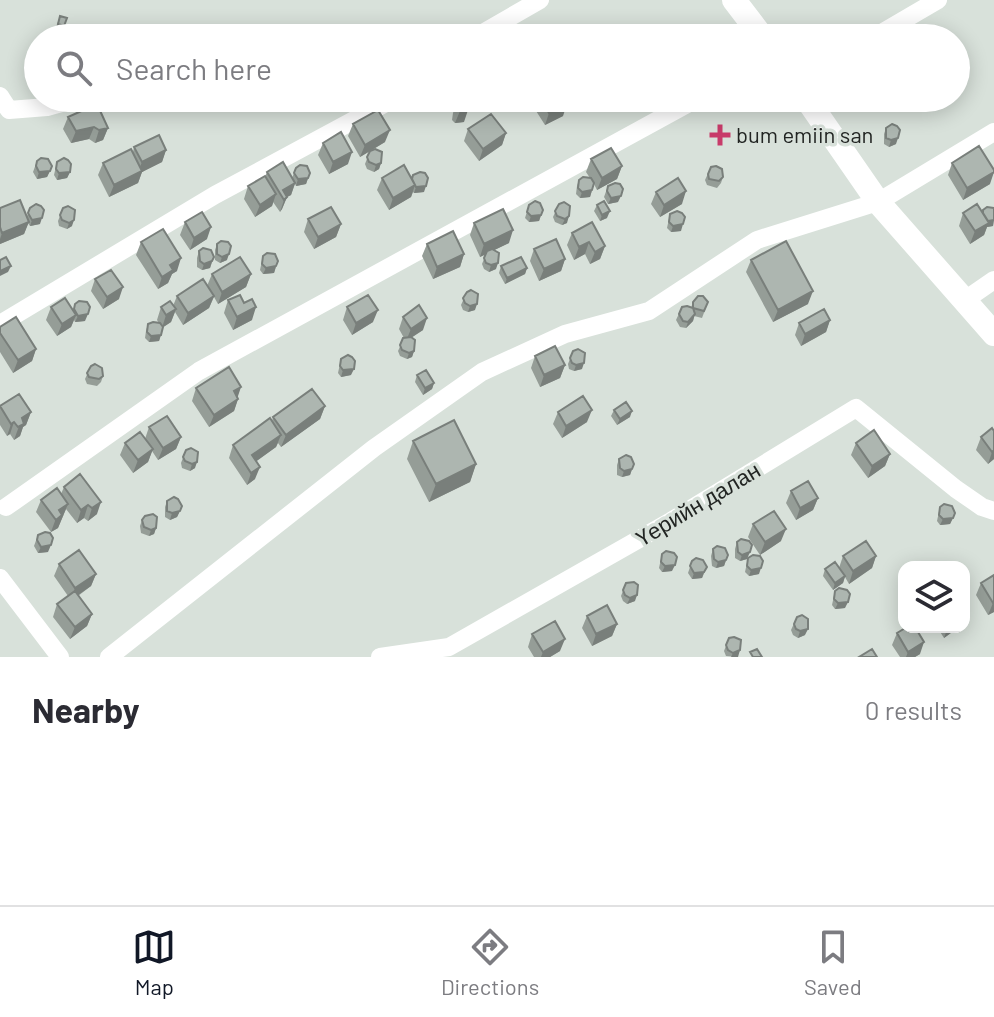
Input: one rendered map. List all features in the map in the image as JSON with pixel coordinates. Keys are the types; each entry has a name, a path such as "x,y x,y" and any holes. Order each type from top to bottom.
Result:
{"street":[{"path":"498,24 540,0"},
{"path":"734,0 752,24"},
{"path":"897,24 938,0"},
{"path":"0,96 9,110 24,109"},
{"path":"0,324 215,195 369,112"},
{"path":"6,507 199,371 672,112"},
{"path":"816,112 878,202 994,334"},
{"path":"109,657 374,448 482,372 565,334 649,311 757,240 878,202 994,132"},
{"path":"965,300 994,280"},
{"name":"Үерийн далан","path":"380,657 449,647 671,521 856,408 956,489 982,507 994,511"},
{"path":"0,578 60,657"}],"building":[{"path":"60,16 67,18 65,24 58,24"},
{"path":"79,112 101,112 108,128 76,131 68,117"},
{"path":"379,112 390,130 365,145 353,124"},
{"path":"491,114 506,133 483,149 468,129"},
{"path":"892,124 900,130 898,138 891,140 886,138 886,128"},
{"path":"341,132 352,152 333,162 323,143"},
{"path":"159,135 166,150 142,162 134,147"},
{"path":"979,146 994,172 967,188 952,163"},
{"path":"611,148 622,166 602,178 591,159"},
{"path":"131,149 142,171 114,185 103,163"},
{"path":"375,149 382,152 381,163 376,165 369,162 367,157"},
{"path":"41,158 48,159 52,166 50,171 39,172 36,166"},
{"path":"64,158 71,164 70,172 59,173 57,162"},
{"path":"283,162 295,183 283,190 287,197 284,200 267,172"},
{"path":"300,165 307,166 310,173 308,178 298,179 294,173"},
{"path":"404,165 415,185 393,198 382,178"},
{"path":"711,167 722,169 723,177 719,181 709,179 708,174"},
{"path":"420,172 428,178 426,186 416,187 413,175"},
{"path":"265,176 276,194 260,205 248,186"},
{"path":"591,178 594,183 592,190 582,192 578,188 579,180"},
{"path":"678,178 686,191 664,205 656,192"},
{"path":"615,183 623,189 621,196 611,198 608,186"},
{"path":"20,200 29,222 2,233 0,208"},
{"path":"535,201 540,203 543,210 541,215 531,216 527,212 529,205"},
{"path":"604,201 610,211 602,215 597,205"},
{"path":"564,202 570,206 569,216 565,219 557,216 555,211"},
{"path":"36,204 44,210 42,218 32,220 28,213"},
{"path":"977,204 989,223 975,231 963,213"},
{"path":"68,206 75,210 74,220 69,223 62,220 60,215 63,208"},
{"path":"331,207 341,224 318,237 308,219"},
{"path":"987,207 994,208 994,220 988,221 983,213"},
{"path":"503,209 513,230 484,244 474,223"},
{"path":"677,211 685,217 683,224 673,226 669,222 670,214"},
{"path":"202,212 211,227 194,238 185,222"},
{"path":"592,222 605,246 595,252 589,242 579,247 572,233"},
{"path":"163,229 181,258 170,265 173,270 162,277 141,242"},
{"path":"453,231 464,254 437,267 427,244"},
{"path":"556,239 565,259 544,269 534,249"},
{"path":"221,241 231,246 229,254 222,257 217,254 217,244"},
{"path":"786,241 813,291 778,310 751,260"},
{"path":"203,248 211,250 214,257 204,264 200,261 199,251"},
{"path":"492,249 499,253 498,263 491,265 484,258 487,251"},
{"path":"275,254 278,261 276,266 266,268 262,264 263,256"},
{"path":"6,257 11,266 0,271 0,260"},
{"path":"240,257 251,274 222,292 212,274"},
{"path":"521,257 527,268 507,278 501,266"},
{"path":"111,270 123,287 107,297 95,279"},
{"path":"203,279 214,296 188,313 177,296"},
{"path":"471,290 478,294 477,304 470,306 463,298"},
{"path":"240,295 244,303 252,299 256,307 237,317 228,300"},
{"path":"368,295 378,310 356,323 347,307"},
{"path":"698,296 703,296 708,302 704,311 693,308"},
{"path":"65,298 76,315 62,324 51,307"},
{"path":"79,301 87,302 90,307 88,314 78,316 74,309"},
{"path":"170,301 176,309 166,315 161,307"},
{"path":"419,305 427,318 411,329 403,317"},
{"path":"682,307 693,308 695,314 688,322 683,321 679,314"},
{"path":"824,309 830,320 805,334 799,323"},
{"path":"16,317 36,349 18,360 0,333 0,327"},
{"path":"153,322 163,327 161,335 151,336 147,332 148,324"},
{"path":"403,338 415,340 414,351 409,353 402,350 400,345"},
{"path":"555,346 565,365 544,375 535,356"},
{"path":"578,349 585,353 584,363 576,365 570,358 573,351"},
{"path":"348,355 355,361 354,369 343,370 341,359"},
{"path":"95,364 102,368 103,376 99,379 89,377 87,373"},
{"path":"229,367 241,387 234,391 238,399 214,415 196,388"},
{"path":"426,370 434,383 425,388 417,375"},
{"path":"312,389 325,406 286,435 273,417"},
{"path":"19,394 31,412 22,418 24,424 18,427 14,422 11,424 0,406"},
{"path":"583,396 592,410 566,426 558,412"},
{"path":"626,402 632,411 620,419 614,410"},
{"path":"167,416 181,437 163,448 149,427"},
{"path":"270,418 281,435 252,455 260,467 251,473 233,445"},
{"path":"454,420 476,464 436,484 413,441"},
{"path":"992,428 994,450 992,452 981,437"},
{"path":"874,430 890,454 872,466 856,443"},
{"path":"140,432 153,449 138,460 125,443"},
{"path":"191,448 198,452 197,462 192,464 183,457 186,450"},
{"path":"626,455 631,457 634,464 632,469 624,471 620,468 619,459"},
{"path":"80,474 101,502 92,508 88,505 81,510 64,487"},
{"path":"808,481 818,498 800,508 791,491"},
{"path":"57,488 68,504 59,510 62,515 56,520 41,500"},
{"path":"174,497 182,506 180,511 172,513 167,511 167,501"},
{"path":"944,504 952,506 955,513 953,518 943,519 939,515 940,507"},
{"path":"774,511 786,529 765,542 753,524"},
{"path":"153,514 157,517 156,528 151,530 144,527 142,520"},
{"path":"45,532 53,538 51,545 41,547 38,535"},
{"path":"741,539 752,545 750,552 742,555 738,552 737,542"},
{"path":"866,541 876,556 853,571 843,556"},
{"path":"717,546 725,548 728,555 726,560 718,562 714,559 713,549"},
{"path":"79,550 96,574 75,588 59,564"},
{"path":"666,551 677,557 675,565 665,566 661,562 662,554"},
{"path":"760,556 763,561 761,568 751,570 747,566 748,558"},
{"path":"696,558 703,560 707,567 704,572 694,573 690,566"},
{"path":"835,562 845,576 835,583 825,569"},
{"path":"994,575 994,602 993,603 981,583"},
{"path":"626,583 638,585 637,595 630,598 623,590"},
{"path":"839,588 850,594 848,602 838,603 834,599 835,591"},
{"path":"75,591 92,614 75,627 57,604"},
{"path":"607,605 617,624 596,634 587,616"},
{"path":"802,615 808,619 808,629 800,631 794,624 797,617"},
{"path":"555,621 565,639 543,652 532,634"},
{"path":"897,633 919,633 924,642 908,652"},
{"path":"729,638 741,640 740,650 733,653 726,645"},
{"path":"757,649 762,657 753,657 750,652"},
{"path":"872,649 877,657 859,657"}],"place":[{"name":"bum emiin san","path":"720,135"}]}
